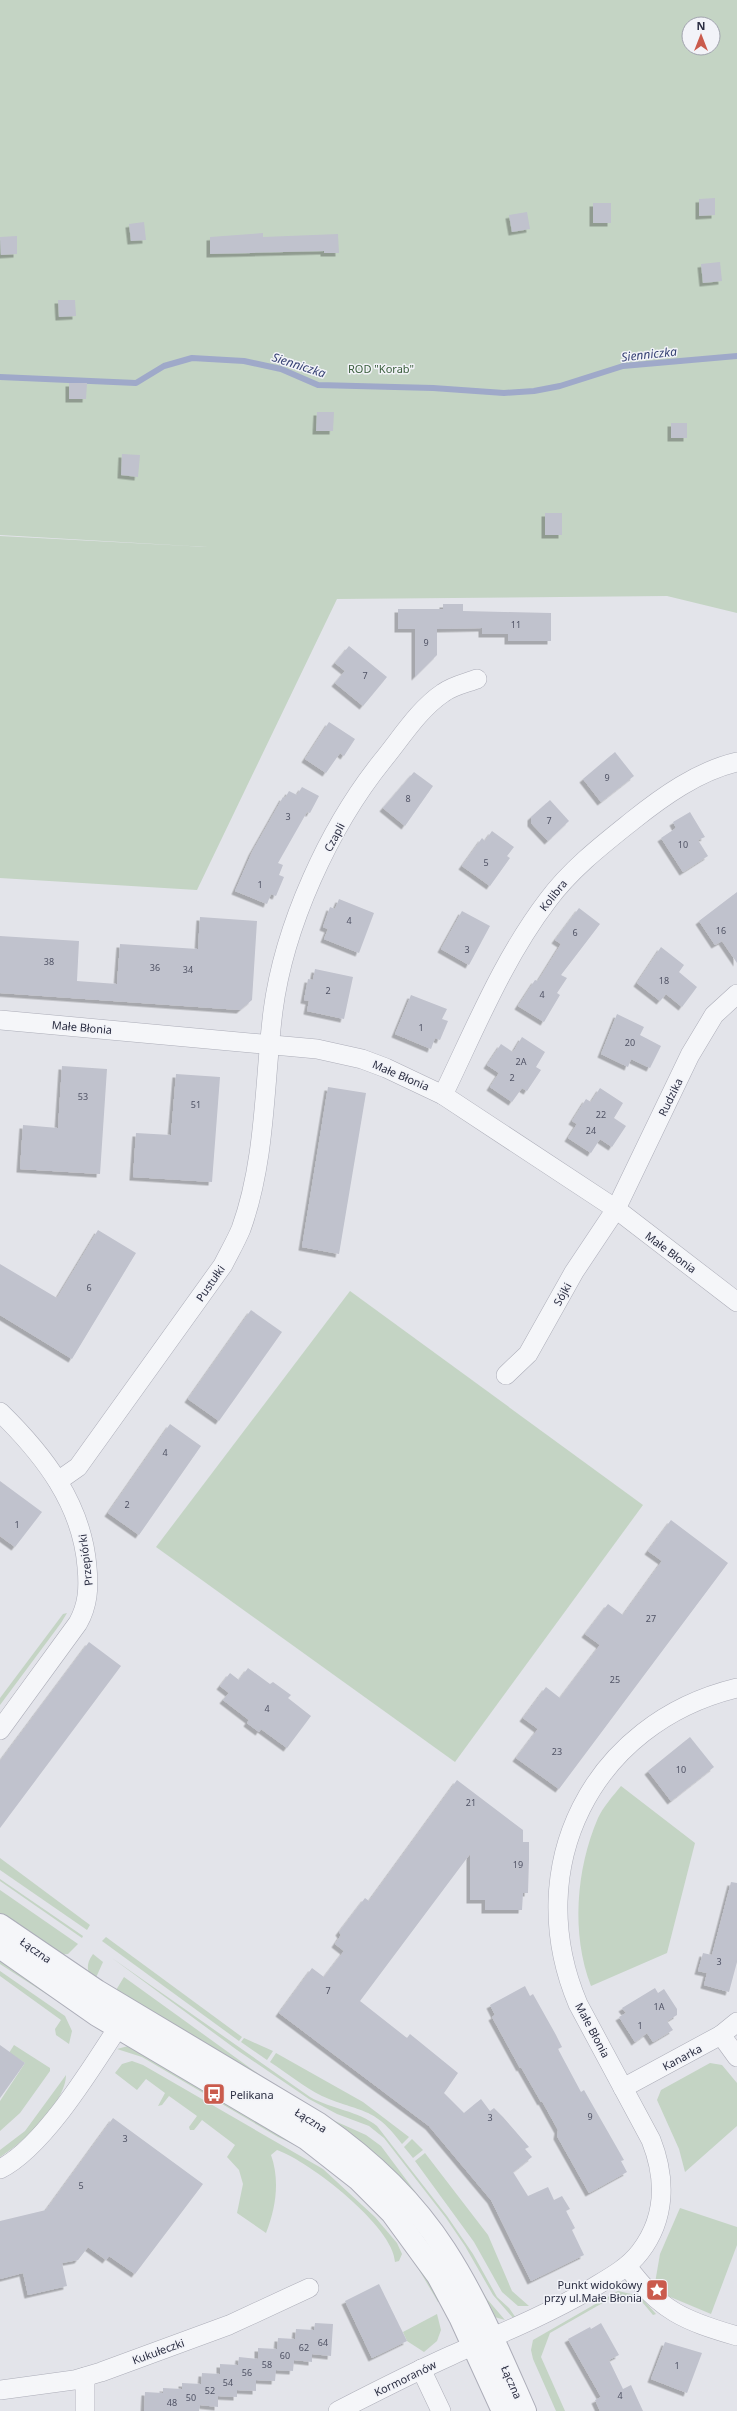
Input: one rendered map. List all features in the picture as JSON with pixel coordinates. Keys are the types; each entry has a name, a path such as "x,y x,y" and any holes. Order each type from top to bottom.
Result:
{"street":[{"name":"Czapli","path":"269,1044 273,1009 282,962 294,925 314,877 338,828 372,774 417,718 443,692 477,679"},
{"name":"Kolibra","path":"443,1095 496,985 524,933 548,899 572,872 598,848 669,793 706,773 737,762"},
{"name":"Rudzika","path":"616,1209 690,1055 714,1015 737,994"},
{"name":"Małe Błonia","path":"0,1020 317,1048 362,1059 409,1077 443,1095 616,1209 737,1302"},
{"name":"Pustułki","path":"58,1481 78,1466 223,1265 241,1230 258,1157 269,1044"},
{"name":"Sójki","path":"506,1375 528,1354 574,1272 616,1209"},
{"name":"Przepiórki","path":"0,1412 32,1447 58,1481 74,1510 83,1537 88,1580 86,1604 80,1619 65,1642 0,1730"},
{"name":"Małe Błonia","path":"483,2342 541,2317 605,2281 627,2266 646,2243 655,2227 662,2192 658,2160 623,2088 578,2004 569,1982 562,1953 558,1921 558,1888 566,1848 575,1820 587,1796 617,1757 647,1728 672,1711 737,1688"},
{"name":"Łączna","path":"0,1925 82,1981 123,2019"},
{"name":"Łączna","path":"0,1948 123,2019 307,2139 346,2168 384,2204 412,2238 483,2342 525,2411"},
{"path":"0,2169 16,2159 37,2141 90,2070 123,2019"},
{"name":"Kanarka","path":"623,2088 721,2035 737,2022"},
{"path":"721,2035 737,2057"},
{"path":"627,2266 645,2290 662,2305 696,2323 737,2336"},
{"name":"Kukułeczki","path":"0,2390 85,2377 229,2325 309,2288"},
{"name":"Łączna","path":"483,2342 503,2411"},
{"name":"Kormoranów","path":"338,2411 421,2370 483,2342"},
{"path":"421,2370 441,2411"},
{"path":"85,2377 85,2411"}],"green space":[{"name":"ROD \"Korab\"","path":"0,0 737,0 737,613 667,596 337,599 197,890 0,878 0,536 207,547 0,535"},
{"path":"350,1291 643,1505 455,1762 156,1547"},
{"path":"67,1613 0,1705 0,1698 63,1614"},
{"path":"621,1786 695,1843 667,1953 591,1986 581,1945 579,1902 581,1880 585,1858 598,1818 605,1806"},
{"path":"0,1858 90,1925 87,1930 0,1870"},
{"path":"0,1879 83,1936 82,1938 0,1881"},
{"path":"0,1890 78,1944 68,1954 57,1955 0,1918"},
{"path":"106,1937 242,2037 239,2041 102,1941"},
{"path":"93,1954 103,1962 94,1982 88,1972 88,1965"},
{"path":"0,1956 74,2012 0,1964"},
{"path":"112,1958 310,2097 353,2113 377,2126 447,2216 473,2254 497,2297 509,2308 516,2318 514,2319 493,2295 465,2246 446,2218 384,2138 369,2126 337,2114 309,2099 237,2050"},
{"path":"0,1971 65,2016 72,2031 69,2044 56,2035 55,2029 61,2020 0,1976"},
{"path":"124,1977 264,2078 326,2117 366,2135 381,2146 455,2245 487,2299 505,2320 491,2316 464,2270 113,1995"},
{"path":"244,2038 273,2051 267,2060 241,2042"},
{"path":"14,2045 50,2068 50,2071 20,2113 0,2131 0,2101 25,2063 9,2053"},
{"path":"132,2045 147,2050 263,2117 309,2147 347,2177 378,2207 406,2240 442,2294 438,2302 395,2229 347,2180 318,2156 278,2137 142,2057 117,2049"},
{"path":"276,2053 363,2102 409,2137 402,2144 383,2123 375,2117 366,2112 322,2096 309,2088 270,2062"},
{"path":"132,2061 143,2065 323,2169 375,2217 397,2243 402,2254 399,2261 395,2262 391,2248 381,2231 348,2197 309,2167 277,2150 271,2155 274,2165 276,2194 266,2233 237,2213 243,2184 239,2170 227,2157 235,2145 202,2120 194,2130 190,2130 189,2127 197,2116 169,2096 162,2105 158,2106 165,2093 146,2079 137,2090 115,2073 122,2064"},
{"path":"710,2063 722,2065 737,2083 737,2126 685,2172 679,2149 657,2100 661,2090"},
{"path":"66,2075 64,2086 51,2109 31,2132 0,2157 0,2150 25,2131"},
{"path":"412,2139 423,2150 413,2158 404,2147"},
{"path":"425,2153 488,2235 512,2291 529,2306 518,2306 502,2292 474,2242 415,2161"},
{"path":"680,2208 737,2227 737,2245 711,2314 668,2296 655,2283 660,2254"},
{"path":"618,2291 640,2296 656,2314 653,2315 638,2297 613,2297 550,2333 541,2357 565,2411 556,2411 533,2359 531,2350 533,2340"},
{"path":"437,2314 441,2330 437,2341 424,2352 407,2341 403,2332"}],"building":[{"path":"715,198 715,215 699,216 699,199"},
{"path":"593,203 611,203 611,223 593,223"},
{"path":"527,212 530,229 512,232 509,215"},
{"path":"144,222 146,240 131,241 129,224"},
{"path":"263,233 263,237 338,234 339,253 324,253 324,251 210,254 210,237"},
{"path":"17,236 17,254 1,255 0,237"},
{"path":"720,262 722,281 703,283 701,264"},
{"path":"58,300 75,300 76,316 59,317"},
{"path":"69,383 87,383 86,399 69,399"},
{"path":"317,412 334,412 333,431 316,431"},
{"path":"671,423 687,423 687,438 671,438"},
{"path":"122,454 140,455 138,477 121,475"},
{"path":"545,513 562,513 562,535 545,535"},
{"path":"443,604 463,604 463,611 551,613 551,641 508,641 508,634 482,634 482,628 437,629 437,655 415,677 415,629 398,629 398,609 443,609"},
{"path":"349,646 387,677 363,706 335,683 345,671 335,663"},
{"path":"329,722 355,739 344,756 340,753 326,773 305,759"},
{"path":"615,752 634,776 601,802 583,779"},
{"path":"414,772 433,786 405,826 383,808"},
{"path":"302,787 319,796 310,813 307,812 278,863 283,865 279,875 284,877 276,896 271,894 267,904 235,891 252,852 283,797 285,798 289,791 297,795"},
{"path":"550,800 569,821 548,841 531,823 531,817"},
{"path":"690,812 705,837 698,840 708,856 683,872 661,838 676,828 673,822"},
{"path":"492,831 514,847 507,856 510,858 490,886 462,866 482,838 485,841"},
{"path":"737,892 737,963 722,941 715,945 699,921"},
{"path":"339,899 374,913 359,953 324,939 328,929 323,927 330,907 335,909"},
{"path":"579,908 600,924 561,975 567,978 557,993 560,995 544,1022 518,1006 535,980 538,981 561,944 555,940"},
{"path":"462,911 490,926 469,965 441,949"},
{"path":"200,917 257,921 252,1000 240,1010 0,993 0,936 79,941 77,981 117,984 120,944 198,949"},
{"path":"661,947 684,965 679,972 697,987 682,1007 666,994 660,1001 637,983"},
{"path":"315,969 353,977 344,1019 307,1011 309,1001 304,1000 308,979 313,980"},
{"path":"411,995 447,1009 442,1019 448,1021 440,1040 435,1038 431,1049 395,1034"},
{"path":"617,1014 644,1027 640,1035 661,1046 650,1068 631,1059 628,1067 601,1054"},
{"path":"522,1037 545,1052 536,1067 541,1070 527,1091 522,1088 512,1102 490,1087 499,1073 487,1065 501,1044 513,1052"},
{"path":"62,1066 107,1069 100,1174 20,1169 23,1125 58,1128"},
{"path":"176,1074 220,1077 212,1182 133,1177 136,1133 171,1135"},
{"path":"328,1087 366,1093 339,1254 302,1247"},
{"path":"600,1088 623,1103 614,1118 626,1126 612,1147 600,1139 591,1153 568,1138 577,1124 572,1121 586,1099 591,1102"},
{"path":"98,1230 136,1253 72,1359 0,1315 0,1264 57,1298"},
{"path":"251,1310 282,1332 219,1421 188,1399"},
{"path":"170,1424 201,1446 139,1535 108,1513"},
{"path":"0,1481 42,1512 15,1547 0,1536"},
{"path":"671,1520 728,1563 559,1789 516,1758 538,1729 523,1718 546,1687 560,1698 600,1645 585,1634 608,1604 623,1615 662,1561 648,1551"},
{"path":"89,1642 121,1666 0,1828 0,1761"},
{"path":"248,1668 270,1684 273,1682 291,1695 288,1698 311,1716 287,1748 261,1729 259,1732 247,1723 249,1720 223,1700 229,1693 220,1686 230,1673 239,1680"},
{"path":"690,1737 714,1767 671,1801 648,1771"},
{"path":"457,1780 523,1830 523,1842 529,1842 528,1893 523,1893 522,1910 485,1910 485,1900 470,1900 470,1854 360,2001 407,2038 410,2034 458,2073 444,2093 464,2113 481,2099 490,2111 494,2108 503,2117 529,2147 525,2149 532,2157 513,2172 528,2196 548,2187 554,2200 562,2196 570,2209 566,2211 575,2228 572,2230 584,2255 531,2281 491,2200 429,2126 279,2013 312,1968 324,1977 344,1951 335,1944 341,1935 339,1932 365,1898 369,1901"},
{"path":"731,1882 737,1883 737,1962 729,1992 704,1985 707,1973 698,1971 703,1953 712,1955"},
{"path":"525,1986 530,1996 533,1994 556,2035 562,2047 558,2049 581,2092 584,2090 624,2160 621,2161 627,2172 589,2193 557,2136 558,2130 542,2101 541,2102 521,2067 520,2068 492,2017 495,2015 490,2005"},
{"path":"655,1988 658,1993 664,1989 677,2009 677,2015 667,2021 673,2030 653,2042 647,2033 635,2042 619,2017 626,2013 622,2008"},
{"path":"0,2045 25,2063 0,2098"},
{"path":"113,2118 203,2184 135,2274 109,2256 106,2260 88,2247 78,2260 62,2263 67,2286 28,2295 23,2273 0,2279 0,2221 46,2210"},
{"path":"379,2284 407,2341 372,2358 345,2301"},
{"path":"315,2323 333,2324 331,2356 312,2354 312,2362 294,2360 293,2371 276,2370 275,2381 256,2380 256,2391 237,2390 237,2397 218,2396 218,2407 200,2405 199,2411 144,2411 145,2392 163,2393 163,2388 182,2389 182,2383 201,2384 202,2373 220,2374 220,2364 238,2365 239,2357 258,2359 258,2348 277,2349 278,2338 295,2339 296,2329 314,2330"},
{"path":"601,2323 619,2355 609,2360 623,2389 631,2385 643,2411 600,2411 595,2400 601,2397 568,2339"},
{"path":"665,2342 702,2353 687,2393 651,2379"}],"waterway":[{"name":"Sienniczka","path":"0,377 136,383 164,366 192,358 244,361 281,369 318,385 433,388 504,393 534,391 560,386 623,366 737,356"}],"place":[{"name":"Pelikana","path":"214,2094"},
{"name":"Punkt widokowy przy ul.Małe Błonia","path":"657,2290"}]}
